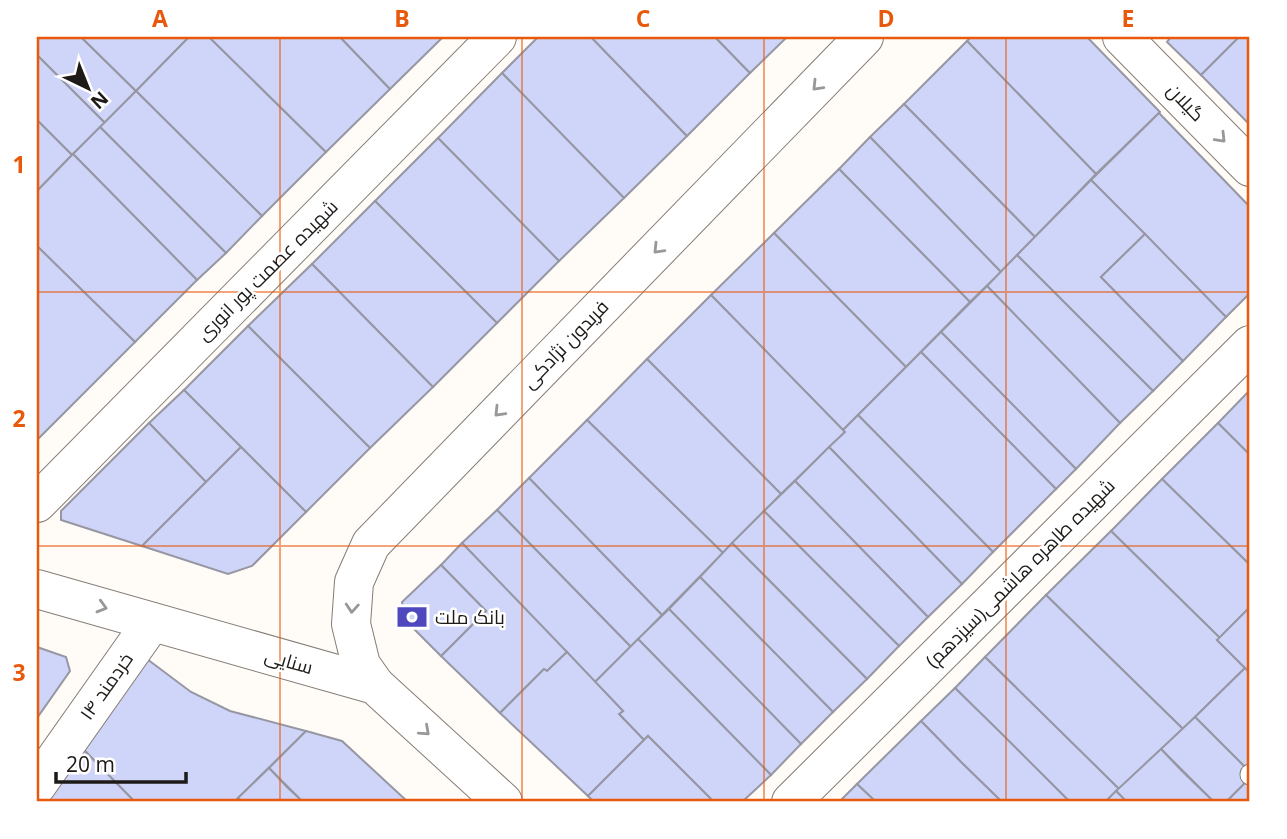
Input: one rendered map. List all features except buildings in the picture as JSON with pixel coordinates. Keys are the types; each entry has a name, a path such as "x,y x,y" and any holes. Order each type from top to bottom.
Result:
{"street":[{"name":"شهیده عصمت پور انوری","path":"37,503 496,37"},
{"name":"فریدون نژادکی","path":"374,685 361,665 351,624 354,582 370,544 864,37"},
{"name":"گیلان","path":"1122,37 1250,167"},
{"name":"شهیده طاهره هاشمی(سیزدهم)","path":"790,802 1250,345"},
{"name":"سنایی","path":"37,589 374,685 488,798"},
{"name":"خردمند ۱۴","path":"37,785 152,622"}],"place":[{"name":"بانک ملت","path":"412,617"}]}
